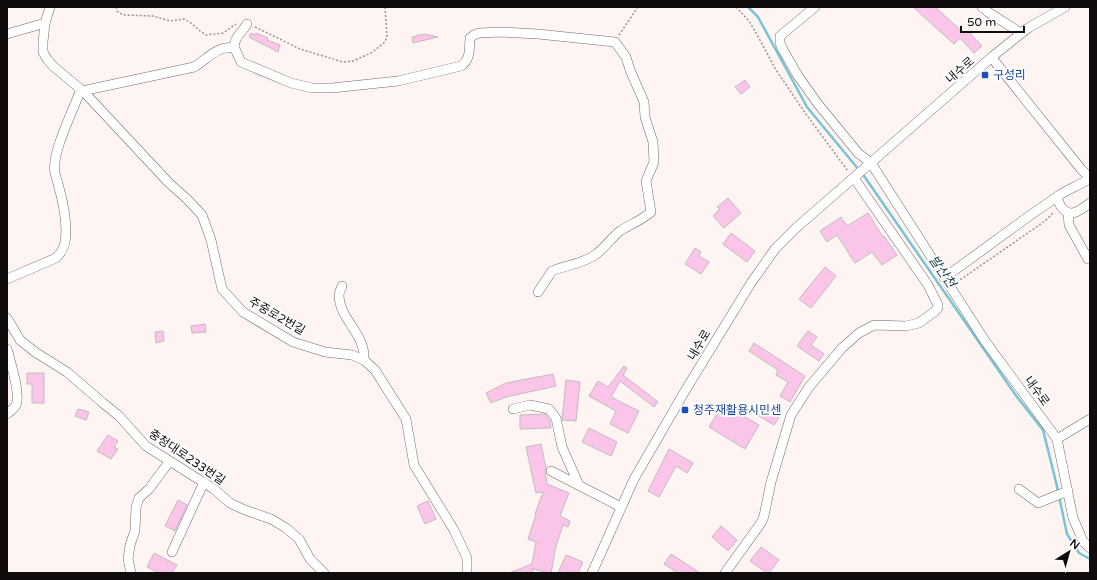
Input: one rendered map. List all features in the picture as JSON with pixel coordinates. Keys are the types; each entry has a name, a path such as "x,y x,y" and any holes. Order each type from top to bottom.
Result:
{"street":[{"name":"주중로2번길","path":"50,7 45,23 43,52 53,66 82,91 169,183 187,198 202,215 211,240 222,289 243,312 293,342 325,352 352,355 364,360 375,370 406,419 414,465 454,530 467,558 467,573"},
{"path":"815,7 783,32 780,36 780,43 798,76 818,104 858,153 870,164"},
{"path":"982,7 1021,33"},
{"name":"내수로","path":"592,573 634,479 685,390 751,283 775,249 796,228 1021,33 1065,7"},
{"path":"7,34 45,23"},
{"path":"248,24 236,37 234,42 234,48 241,62 301,86 312,88 332,88 398,81 461,66 469,57 470,38 479,33 501,32 538,34 615,42 626,57 644,102 645,117 653,142 654,162 646,181 651,212 644,218 616,234 595,255 583,261 552,271 538,292"},
{"path":"7,279 56,258 61,253 65,243 63,206 54,164 57,152 79,94 82,91 112,83 194,68 208,56 224,48 234,48"},
{"name":"내수로","path":"992,58 1081,169 1090,178"},
{"name":"내수로","path":"870,164 985,341 1057,439"},
{"path":"725,573 761,523 775,468 791,415 809,387 842,348 859,333 874,325 906,326 918,323 938,308 936,299 928,285 856,177"},
{"path":"944,278 1032,214 1059,201 1064,192 1081,185 1090,178"},
{"path":"1059,201 1068,212 1068,225 1088,259"},
{"path":"1068,212 1075,213 1090,203"},
{"path":"342,286 339,295 341,307 362,342 364,360"},
{"name":"충청대로233번길","path":"7,318 20,340 34,352 66,372 119,416 146,446 169,462 204,482 230,503 271,519 286,528 299,539 310,559 324,573"},
{"path":"7,349 18,395 16,404 7,414"},
{"path":"513,409 530,405 550,409 556,418 562,447 579,485"},
{"path":"1090,419 1057,439 1066,492 1073,518 1083,541 1090,548"},
{"path":"131,573 128,559 130,545 135,531 137,502 139,498 149,489 169,462"},
{"path":"551,471 621,507"},
{"path":"172,552 204,482"},
{"path":"1019,489 1038,503 1047,501 1066,492"}],"path":[{"path":"116,7 117,11 123,15 153,16 170,21 184,20 206,35 223,33 238,23 248,24 300,49 342,62 353,61 371,53 384,43 387,37 385,7"},
{"path":"615,42 638,7"},
{"path":"736,7 752,26 776,70 808,117 842,164 856,177"},
{"path":"950,287 1045,221 1059,201"}],"building":[{"path":"913,7 935,7 966,35 969,32 982,46 974,53 960,38 954,44"},
{"path":"251,33 255,35 256,33 268,38 267,40 280,45 278,52 249,37"},
{"path":"424,34 438,37 413,43 412,37"},
{"path":"745,80 750,87 741,94 735,87"},
{"path":"728,198 741,213 724,228 713,216 720,209 717,207"},
{"path":"868,213 883,237 884,236 897,255 882,265 872,252 855,263 837,235 827,242 820,231 841,217 847,226"},
{"path":"731,233 755,251 747,262 723,244"},
{"path":"695,248 701,252 699,256 709,262 701,274 685,264"},
{"path":"825,267 836,276 811,308 799,299"},
{"path":"205,324 206,332 192,333 191,326"},
{"path":"163,331 164,341 156,343 155,332"},
{"path":"808,331 817,337 811,345 824,354 819,361 797,346"},
{"path":"754,343 805,376 790,402 780,396 788,382 776,375 778,370 749,351"},
{"path":"624,366 627,368 623,375 658,402 654,407 620,381 611,397 639,411 628,433 610,424 616,411 589,396 598,381 608,387"},
{"path":"27,373 44,373 44,403 32,403 32,384 27,384"},
{"path":"553,374 556,386 506,397 491,403 486,393 506,383"},
{"path":"566,380 580,382 576,421 562,420"},
{"path":"723,404 759,425 745,449 709,427"},
{"path":"767,405 781,414 774,425 759,416"},
{"path":"78,409 89,412 86,420 75,416"},
{"path":"545,414 550,421 551,428 520,429 520,415"},
{"path":"589,428 617,442 611,456 582,442"},
{"path":"108,435 118,441 114,447 118,449 111,459 97,451"},
{"path":"541,444 546,468 547,484 569,493 560,516 570,521 568,527 563,525 556,546 551,573 532,569 533,573 509,573 532,564 536,542 528,539 543,492 536,493 526,447"},
{"path":"669,449 693,463 687,473 676,466 659,497 648,491"},
{"path":"178,500 187,505 175,531 165,526"},
{"path":"428,501 436,519 425,524 417,506"},
{"path":"721,526 737,540 728,551 712,537"},
{"path":"761,547 779,560 769,573 750,561"},
{"path":"154,553 177,565 172,573 159,573 147,567"},
{"path":"671,554 700,573 678,573 664,564"},
{"path":"566,555 583,562 578,573 558,573"}],"waterway":[{"name":"발산천","path":"748,7 758,17 807,107 859,170"},
{"name":"발산천","path":"862,173 1017,397 1043,430 1067,534 1079,553 1090,559"}],"place":[{"name":"구성리","path":"985,75"},
{"name":"청주재활용시민센","path":"685,410"}]}
